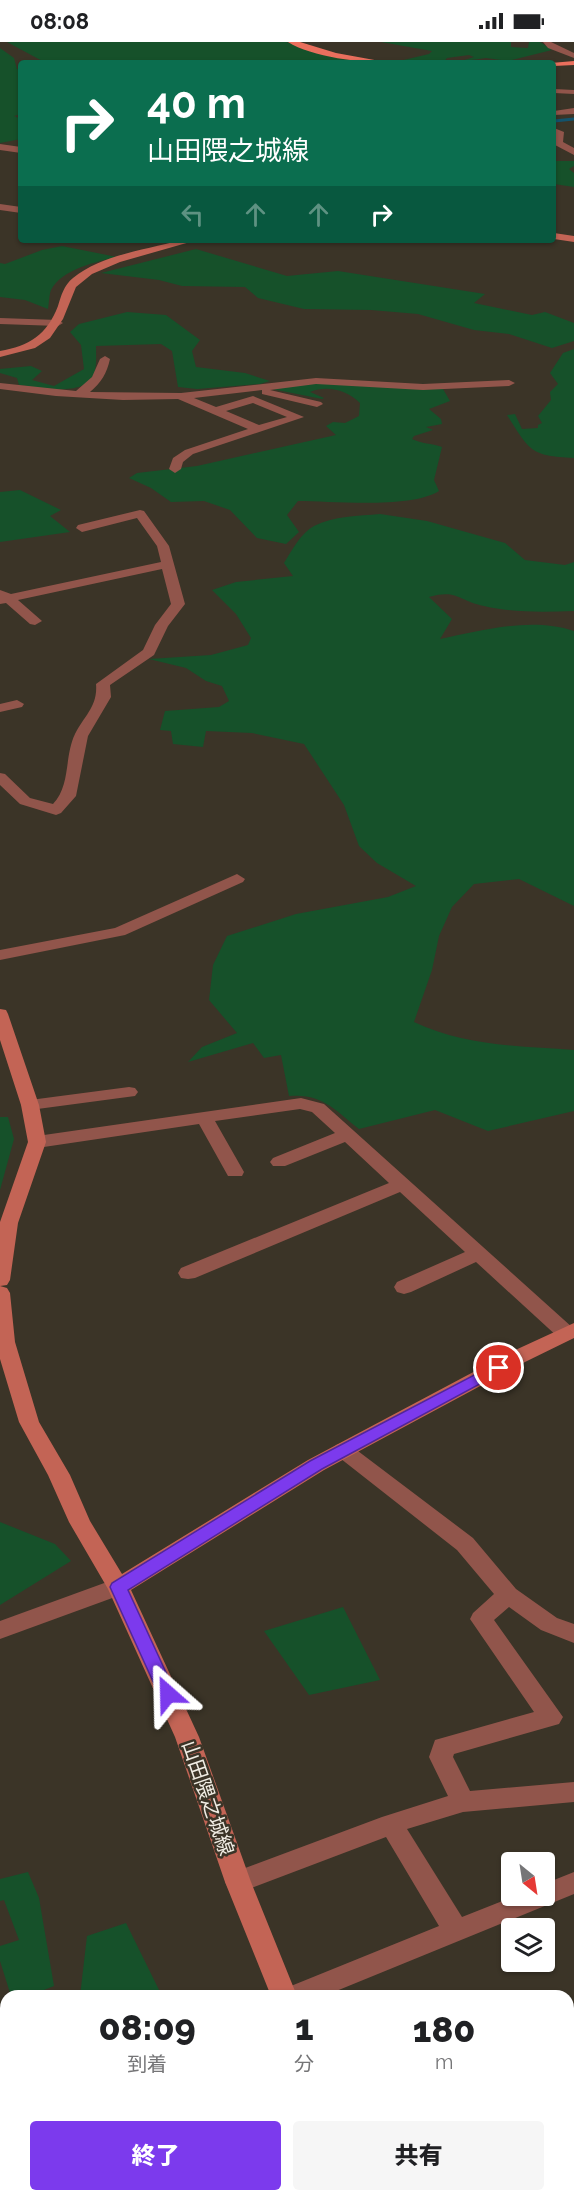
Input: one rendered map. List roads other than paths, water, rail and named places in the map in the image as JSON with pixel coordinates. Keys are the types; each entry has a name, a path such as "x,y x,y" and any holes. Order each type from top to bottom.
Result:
{"main road":[{"path":"292,42 335,55 368,60"},
{"path":"556,64 574,63"}],"street":[{"path":"547,42 574,56"},
{"path":"558,89 574,92"},
{"path":"556,113 574,111"},
{"path":"574,136 558,131 558,143 574,152"},
{"path":"0,147 18,150"},
{"path":"0,207 18,210"},
{"path":"556,236 574,239"},
{"path":"0,354 39,342 56,326 68,289 77,279 117,261 177,243"},
{"path":"0,321 56,326"},
{"path":"0,327 56,326"},
{"path":"79,394 94,384 102,373 105,359"},
{"path":"0,386 79,394 180,396 258,392 316,381 423,387 510,383"},
{"path":"175,469 177,460 189,452 298,417 258,392"},
{"path":"215,411 258,392 317,404"},
{"path":"180,396 258,429"},
{"path":"0,777 25,801 56,810 69,796 81,736 104,697 102,684 149,652 162,625 178,604 163,546 140,514 82,528"},
{"path":"3,597 167,564"},
{"path":"3,597 35,621"},
{"path":"0,708 17,704"},
{"path":"0,955 119,932 237,879"},
{"path":"0,1014 30,1106 37,1142 9,1223 0,1280"},
{"path":"30,1106 129,1092"},
{"path":"0,1630 118,1587 316,1465 570,1331 401,1185 318,1108 301,1104 37,1142"},
{"path":"204,1117 235,1172"},
{"path":"279,1162 347,1135"},
{"path":"188,1273 401,1185"},
{"path":"404,1287 478,1253"},
{"name":"山田隈之城線","path":"0,1293 5,1342 28,1422 59,1475 80,1522 118,1587 187,1737 238,1882 282,1990"},
{"path":"343,1450 465,1544 508,1595 549,1624 574,1634"},
{"path":"464,1802 441,1757 443,1747 551,1717 481,1619 508,1595"},
{"path":"238,1882 391,1824 464,1802 574,1792"},
{"path":"391,1824 456,1931"},
{"path":"555,1891 574,1883"},
{"path":"310,1990 519,1906"}],"waterway":[{"path":"556,121 574,119"}]}
